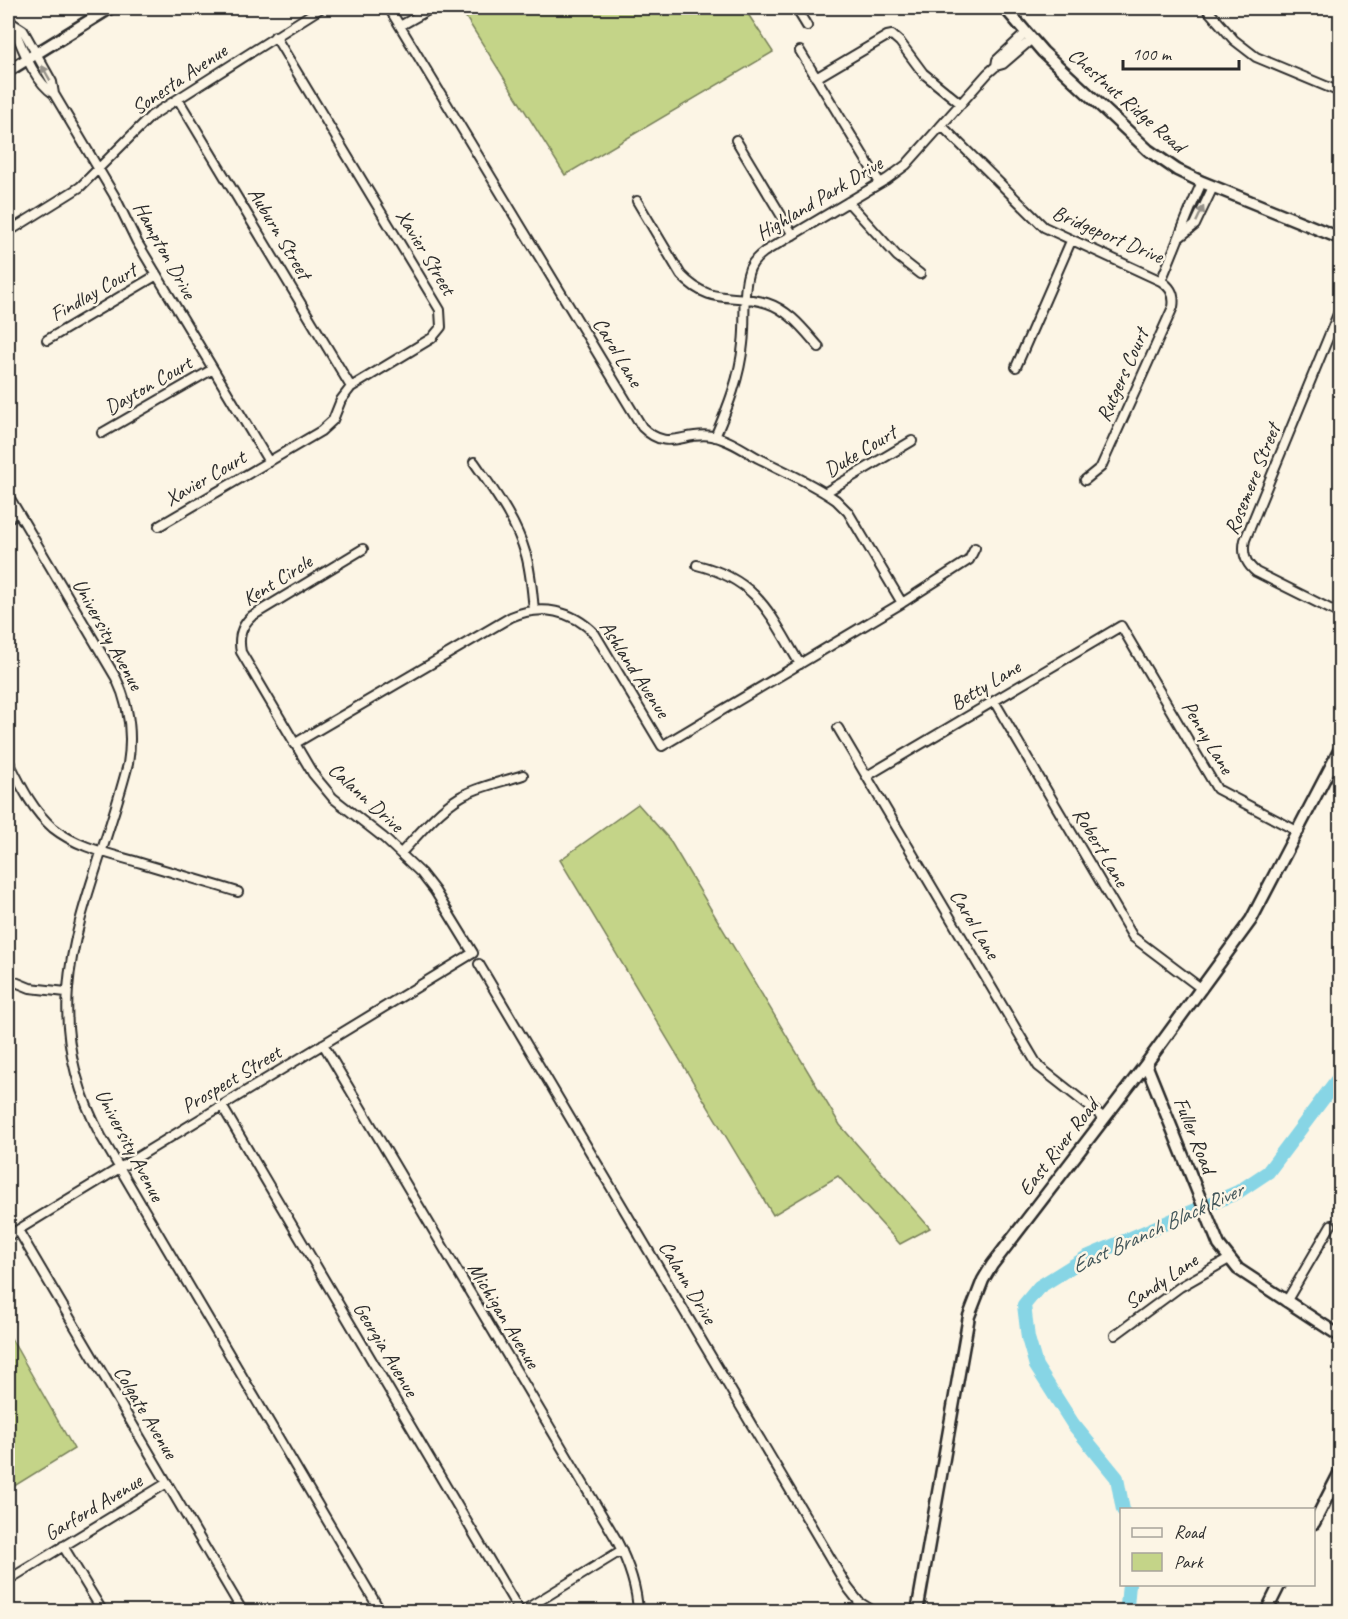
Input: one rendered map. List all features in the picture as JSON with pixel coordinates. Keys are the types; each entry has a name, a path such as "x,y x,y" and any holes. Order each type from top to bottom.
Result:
{"street":[{"path":"8,71 110,8"},
{"name":"Sonesta Avenue","path":"8,232 74,192 141,124 321,8"},
{"name":"Carol Lane","path":"389,8 642,427 662,440 671,441 700,435 715,437 826,492 848,512 902,603"},
{"path":"400,26 432,8"},
{"path":"796,8 807,26"},
{"name":"Chestnut Ridge Road","path":"1005,8 1029,36 1148,150 1177,170 1202,183 1341,238"},
{"path":"1206,8 1234,40 1256,57 1341,92"},
{"name":"Hampton Drive","path":"8,15 15,36 31,56 45,88 54,94 99,168 137,242 269,462"},
{"path":"816,78 892,35 924,73 961,104"},
{"name":"Xavier Street","path":"269,462 327,426 351,387 435,336 441,327 442,316 275,36"},
{"name":"Highland Park Drive","path":"715,437 739,369 743,346 747,277 753,262 764,252 906,165 996,66 997,60 1029,36"},
{"path":"800,51 880,183"},
{"name":"Auburn Street","path":"177,99 351,387"},
{"name":"Bridgeport Drive","path":"942,126 1034,219 1054,233 1161,281 1180,237 1181,228 1202,183"},
{"path":"736,140 793,235"},
{"path":"1180,237 1195,225 1213,187"},
{"path":"637,201 681,275 689,283 716,297 767,303 784,311 819,347"},
{"path":"848,202 897,256 920,274"},
{"path":"1016,367 1071,241"},
{"name":"Findlay Court","path":"47,340 157,275"},
{"name":"Rutgers Court","path":"1085,480 1101,467 1173,307 1171,289 1161,281"},
{"name":"Rosemere Street","path":"1341,309 1245,540 1244,551 1248,564 1256,572 1341,614"},
{"name":"Dayton Court","path":"102,433 213,369"},
{"name":"Duke Court","path":"826,492 912,441"},
{"name":"Xavier Court","path":"159,526 269,462"},
{"path":"474,462 507,511 520,539 529,568 534,610"},
{"name":"University Avenue","path":"8,495 116,678 127,709 130,742 128,764 72,952 66,992 68,1037 77,1081 94,1123 381,1611"},
{"path":"8,518 18,512"},
{"name":"Ashland Avenue","path":"294,744 511,617 534,610 547,610 565,614 591,630 602,644 662,746 902,603 969,560 975,548"},
{"name":"Kent Circle","path":"244,660 239,646 240,633 252,616 363,549"},
{"path":"697,565 725,573 741,582 755,594 772,615 800,664"},
{"name":"Betty Lane","path":"867,776 1120,626"},
{"name":"Penny Lane","path":"1120,626 1217,789 1299,832"},
{"name":"Calann Drive","path":"244,660 313,774 333,798 401,853 435,891 473,953"},
{"name":"Robert Lane","path":"994,701 1133,937 1202,989"},
{"name":"Carol Lane","path":"838,728 1038,1066 1104,1118"},
{"name":"East River Road","path":"917,1611 969,1316 975,1297 992,1265 1146,1064 1251,920 1341,749"},
{"path":"8,759 35,808 47,822 70,839 102,852 238,892"},
{"path":"401,853 437,815 459,798 475,790 523,775"},
{"name":"Prospect Street","path":"8,1236 473,953"},
{"name":"Calann Drive","path":"479,964 848,1588 859,1602 875,1611"},
{"path":"8,978 30,988 66,992"},
{"name":"Michigan Avenue","path":"323,1044 622,1550 633,1578 638,1611"},
{"name":"Fuller Road","path":"1146,1064 1211,1228 1229,1259 1238,1269 1341,1336"},
{"name":"Georgia Avenue","path":"222,1106 520,1611"},
{"path":"1286,1302 1331,1225"},
{"name":"Colgate Avenue","path":"18,1230 243,1611"},
{"name":"Sandy Lane","path":"1115,1335 1180,1287 1229,1259"},
{"path":"1315,1520 1341,1472"},
{"name":"Garford Avenue","path":"8,1580 167,1483"},
{"path":"63,1546 103,1611"},
{"path":"520,1611 622,1550"},
{"path":"1266,1611 1279,1586"}],"green space":[{"path":"460,8 744,8 773,52 565,175"},
{"path":"638,804 669,839 840,1125 930,1228 900,1244 838,1176 773,1215 560,860"},
{"path":"8,1333 74,1449 8,1490"}],"waterway":[{"name":"East Branch Black River","path":"1123,1508 1117,1478 1073,1424 1036,1366 1028,1338 1024,1305 1039,1287 1087,1257 1238,1192 1268,1172 1340,1076"},
{"name":"East Branch Black River","path":"1123,1612 1127,1606 1129,1586"}]}
